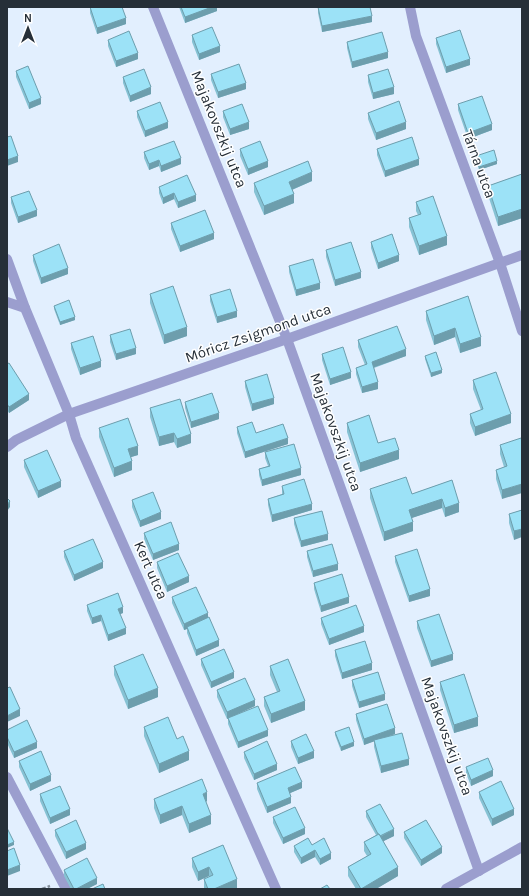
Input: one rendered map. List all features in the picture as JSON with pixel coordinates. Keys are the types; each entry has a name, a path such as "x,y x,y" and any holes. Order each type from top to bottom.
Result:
{"street":[{"name":"Majakovszkij utca","path":"153,7 287,339 479,871"},
{"name":"Tárna utca","path":"410,7 416,36 500,263 522,331"},
{"name":"Móricz Zsigmond utca","path":"7,447 16,440 69,414 287,339 522,255"},
{"name":"Kert utca","path":"7,259 25,308 69,414 76,438 276,889"},
{"path":"7,302 25,308"},
{"path":"7,776 66,889"},
{"path":"446,889 522,847"}],"building":[{"path":"90,7 122,7 126,18 97,28"},
{"path":"181,7 212,7 185,17"},
{"path":"318,7 370,7 372,16 322,26"},
{"path":"212,27 220,46 199,54 192,35"},
{"path":"460,30 470,59 446,67 436,38"},
{"path":"129,31 138,53 116,61 108,40"},
{"path":"382,32 388,52 352,62 347,42"},
{"path":"239,64 246,83 218,92 211,74"},
{"path":"28,66 41,98 29,103 16,71"},
{"path":"144,69 151,87 130,96 123,77"},
{"path":"388,69 394,87 373,93 368,75"},
{"path":"482,96 492,124 468,133 458,104"},
{"path":"399,101 406,122 376,133 368,113"},
{"path":"160,102 168,122 145,131 137,111"},
{"path":"242,104 249,122 230,129 223,111"},
{"path":"11,136 18,156 7,160 7,137"},
{"path":"412,137 419,159 385,171 377,149"},
{"path":"174,141 181,158 161,166 159,160 149,164 144,152"},
{"path":"260,141 268,161 248,169 240,149"},
{"path":"494,150 497,161 479,167 476,156"},
{"path":"308,161 312,172 289,182 294,194 264,206 254,183"},
{"path":"522,174 522,209 498,217 488,186"},
{"path":"187,175 196,195 178,202 174,193 163,198 159,187"},
{"path":"29,191 37,210 18,217 11,197"},
{"path":"433,196 447,236 419,246 409,218 421,214 416,202"},
{"path":"205,210 214,233 180,246 171,223"},
{"path":"392,234 399,255 378,263 371,242"},
{"path":"351,242 361,272 335,280 326,250"},
{"path":"59,244 68,268 41,278 33,255"},
{"path":"313,259 320,283 296,290 289,266"},
{"path":"173,286 187,327 164,335 150,294"},
{"path":"230,289 237,311 217,317 210,295"},
{"path":"468,296 481,337 460,344 455,328 434,336 426,311"},
{"path":"69,300 75,317 60,322 54,306"},
{"path":"397,326 406,349 372,362 378,382 362,387 356,368 367,364 358,340"},
{"path":"130,329 136,348 116,354 110,335"},
{"path":"93,336 101,361 80,368 71,343"},
{"path":"343,347 351,372 330,379 322,354"},
{"path":"436,352 442,370 431,373 425,356"},
{"path":"9,363 29,394 9,407 7,404 7,364"},
{"path":"496,372 511,414 475,427 470,414 483,409 473,380"},
{"path":"267,374 274,398 252,404 245,381"},
{"path":"212,393 219,413 191,422 185,402"},
{"path":"180,399 191,434 177,439 174,433 159,437 150,408"},
{"path":"369,415 378,443 395,438 399,450 360,463 347,423"},
{"path":"128,418 138,446 128,449 132,461 114,468 99,428"},
{"path":"252,422 256,433 283,424 288,438 245,452 237,427"},
{"path":"521,438 522,484 502,490 496,470 507,466 500,445"},
{"path":"294,444 301,468 262,480 259,469 270,466 265,452"},
{"path":"47,450 61,481 38,491 24,460"},
{"path":"406,477 412,494 452,480 459,503 445,508 442,499 409,510 413,522 384,532 370,489"},
{"path":"304,479 312,504 272,515 268,499 284,494 282,486"},
{"path":"153,492 161,512 140,521 132,500"},
{"path":"7,498 10,501 7,505"},
{"path":"522,510 522,529 514,531 509,514"},
{"path":"322,511 328,534 301,541 294,518"},
{"path":"171,522 179,544 153,554 144,533"},
{"path":"93,539 103,562 74,575 64,551"},
{"path":"332,544 338,564 313,571 307,551"},
{"path":"417,549 430,589 409,596 395,556"},
{"path":"178,553 189,576 167,586 157,562"},
{"path":"342,574 349,597 321,606 314,583"},
{"path":"196,587 208,613 184,624 172,597"},
{"path":"118,593 123,607 118,609 126,628 108,635 101,615 92,618 87,605"},
{"path":"356,605 364,626 329,639 321,618"},
{"path":"439,614 453,654 431,661 417,621"},
{"path":"209,617 219,640 196,650 187,627"},
{"path":"365,641 372,663 342,673 335,650"},
{"path":"224,649 234,672 211,682 201,659"},
{"path":"143,654 158,688 128,700 114,666"},
{"path":"288,659 305,701 271,714 264,697 280,691 270,666"},
{"path":"378,672 385,694 359,702 352,680"},
{"path":"464,674 478,717 454,725 440,682"},
{"path":"245,678 255,700 227,712 217,690"},
{"path":"10,687 20,709 7,716 7,688"},
{"path":"387,704 395,728 364,739 356,714"},
{"path":"258,706 268,730 238,742 228,718"},
{"path":"168,717 177,739 183,736 189,751 159,764 144,727"},
{"path":"27,720 37,742 14,752 7,737 7,730"},
{"path":"349,727 354,742 341,747 335,732"},
{"path":"402,733 409,759 381,766 374,740"},
{"path":"306,734 314,751 298,758 291,741"},
{"path":"267,741 277,764 254,774 244,752"},
{"path":"41,751 51,775 30,784 19,761"},
{"path":"488,758 493,770 471,780 466,767"},
{"path":"295,767 302,782 288,788 291,797 267,807 257,783"},
{"path":"202,779 207,792 203,794 211,815 189,824 182,806 160,815 154,799"},
{"path":"501,781 514,809 492,819 479,792"},
{"path":"60,786 70,809 50,818 40,794"},
{"path":"380,804 394,829 380,836 366,811"},
{"path":"295,807 305,828 283,838 273,817"},
{"path":"76,820 86,843 66,852 55,830"},
{"path":"426,820 442,847 421,860 404,832"},
{"path":"7,828 14,842 7,845"},
{"path":"379,834 398,867 361,889 348,867 371,854 364,842"},
{"path":"308,838 312,845 324,838 331,853 320,859 315,850 301,858 294,846"},
{"path":"223,845 237,879 214,889 208,889 204,879 213,875 209,867 198,872 192,858"},
{"path":"14,848 20,865 7,870 7,851"},
{"path":"87,858 97,878 74,889 64,870"},
{"path":"103,884 105,889 92,889"},
{"path":"327,885 330,889 320,889"}]}
